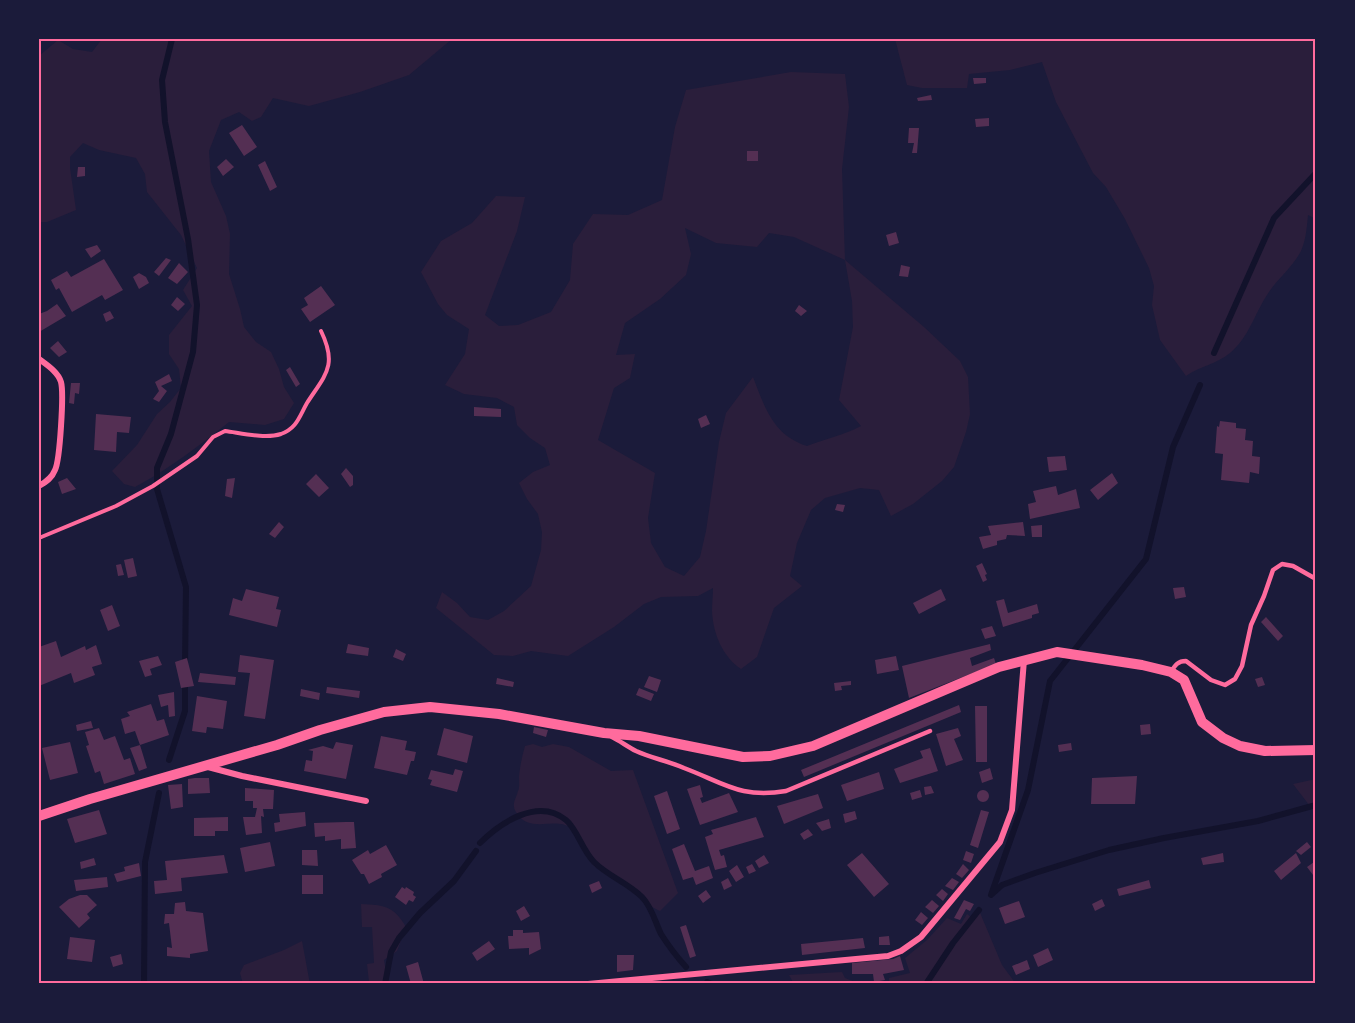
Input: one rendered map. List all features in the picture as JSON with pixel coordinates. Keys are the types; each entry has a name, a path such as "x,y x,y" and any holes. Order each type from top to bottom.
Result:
{"street":[{"path":"39,359 62,383 57,465 53,476 39,486"},
{"path":"39,816 384,712 430,707 499,714 604,733 639,736 743,757 770,756 813,746 999,667 1057,652 1142,665 1171,672 1184,680 1202,722 1240,746 1265,751 1316,750"},
{"path":"588,984 888,956 901,951 921,937 1000,842 1012,810 1024,660"},
{"path":"204,766 366,801"}],"lane":[{"path":"1171,672 1176,664 1186,661 1211,680 1225,685 1235,679 1242,666 1251,626 1273,570 1282,564 1293,566 1316,579"},
{"path":"604,733 634,750 684,768 729,788 750,794 766,795 786,791 930,731"}],"path":[{"path":"39,538 116,506 153,486 197,456 218,433 225,431 278,435 291,430 299,422 308,403 324,380 328,368 328,345 321,330"}],"shaded area":[{"path":"102,39 452,39 409,75 309,106 273,98 261,117 252,121 239,112 221,120 209,151 211,182 226,216 230,234 229,274 244,327 256,342 271,352 284,387 294,403 284,419 265,425 229,422 184,457 135,487 124,484 112,471 137,445 157,414 181,388 179,369 169,354 169,335 192,306 183,290 197,268 181,235 147,192 145,174 136,158 99,150 83,143 70,157 76,210 47,222 39,222 39,56 58,40 73,49 92,52"},
{"path":"895,39 1316,39 1316,219 1308,215 1301,251 1267,295 1237,347 1225,357 1186,376 1160,340 1152,305 1154,286 1149,268 1125,219 1106,187 1093,173 1056,102 1042,62 1010,70 969,74 967,88 922,88 907,85"},
{"path":"791,72 845,74 849,107 842,169 845,260 960,361 968,377 970,414 966,432 954,467 942,481 913,504 891,516 879,490 860,488 825,498 811,510 797,543 790,576 802,586 774,608 757,657 741,669 724,651 714,628 713,588 698,596 661,597 644,604 614,627 568,656 531,651 513,656 494,655 436,608 442,592 470,617 488,620 504,611 531,586 541,550 542,532 538,514 519,483 533,472 550,465 545,448 517,425 514,407 497,398 464,394 445,385 465,354 469,329 447,315 438,304 421,272 441,241 472,223 496,196 525,197 517,231 485,315 499,326 518,325 551,312 570,280 573,244 593,214 628,215 662,200 675,127 686,90","holes":["685,228 716,243 757,247 769,233 794,237 845,260 852,301 853,327 839,400 861,426 807,446 795,441 778,428 766,410 753,377 726,413 700,557 684,576 665,567 651,543 648,518 655,473 598,440 614,388 630,378 635,354 616,355 625,323 660,299 686,275 691,254"]},
{"path":"533,744 542,747 553,744 569,747 611,771 633,770 678,893 660,911 622,879 594,866 579,836 571,828 557,824 528,823 516,812 514,804 519,788 519,773 525,746"},
{"path":"1316,779 1316,814 1293,784"},
{"path":"361,904 388,908 402,920 406,927 397,951 384,960 388,984 363,984 369,982 367,964 374,963 372,927 362,927"},
{"path":"978,908 1002,965 1016,984 889,984 889,978 910,973 905,958 927,940 947,918 961,924 967,914 971,917"},
{"path":"302,941 310,984 243,984 240,973 244,965"},
{"path":"842,972 845,978 860,984 794,984 789,975"}],"building":[{"path":"973,78 986,78 986,83 974,84"},
{"path":"931,95 932,100 918,101 917,98"},
{"path":"989,118 989,126 976,127 975,119"},
{"path":"242,125 257,147 244,156 229,133"},
{"path":"909,128 919,128 917,153 912,153 914,143 908,143"},
{"path":"747,151 758,151 758,161 747,161"},
{"path":"226,159 234,167 223,176 217,167"},
{"path":"265,161 277,187 270,191 258,165"},
{"path":"78,167 85,167 85,176 77,177"},
{"path":"896,232 899,243 889,246 886,235"},
{"path":"97,245 101,251 91,258 85,249"},
{"path":"166,258 171,260 159,276 154,272"},
{"path":"104,259 123,290 105,300 102,295 72,312 59,288 56,290 51,280 67,271 71,277"},
{"path":"179,263 188,272 177,284 168,278"},
{"path":"901,265 910,267 908,277 899,276"},
{"path":"139,273 146,277 149,283 139,289 133,277"},
{"path":"321,286 335,305 310,322 301,309 308,305 304,298"},
{"path":"177,297 185,304 178,311 171,305"},
{"path":"57,304 66,316 39,332 39,314"},
{"path":"799,305 807,311 801,316 795,311"},
{"path":"110,311 114,318 106,322 103,314"},
{"path":"58,341 67,352 59,357 50,348"},
{"path":"290,367 300,384 296,387 286,370"},
{"path":"169,374 172,381 161,386 167,391 159,402 153,399 159,391 155,382"},
{"path":"71,383 80,383 79,394 75,393 74,404 69,403"},
{"path":"474,407 501,409 501,417 474,416"},
{"path":"96,414 131,417 129,433 117,432 116,452 94,450"},
{"path":"706,415 710,424 701,428 698,419"},
{"path":"1220,421 1236,423 1236,428 1246,429 1245,440 1253,441 1252,456 1260,457 1259,474 1250,472 1249,483 1221,480 1223,454 1215,453 1217,426 1219,427"},
{"path":"1065,456 1067,470 1049,472 1047,457"},
{"path":"346,468 353,476 353,485 350,487 341,474"},
{"path":"1112,473 1118,483 1098,500 1090,490"},
{"path":"316,474 329,488 319,497 306,484"},
{"path":"67,478 76,489 62,494 58,482"},
{"path":"235,478 232,498 225,496 227,479"},
{"path":"1056,486 1058,495 1076,489 1080,508 1030,519 1028,504 1036,502 1033,491"},
{"path":"837,504 845,505 843,512 835,510"},
{"path":"279,522 284,527 275,538 269,534"},
{"path":"1023,522 1025,536 1007,535 1006,539 997,541 997,545 983,549 979,537 991,535 988,526"},
{"path":"1042,525 1042,537 1032,537 1031,526"},
{"path":"133,558 137,576 128,578 124,560"},
{"path":"982,563 987,574 985,575 987,580 983,582 976,566"},
{"path":"121,564 124,575 118,576 116,565"},
{"path":"1184,587 1186,597 1175,599 1173,588"},
{"path":"246,589 279,597 276,609 281,610 277,627 229,615 233,598 242,601"},
{"path":"941,589 946,600 919,614 913,603"},
{"path":"1004,599 1008,613 1037,604 1039,613 1032,615 1032,618 1003,627 996,601"},
{"path":"112,605 120,626 108,631 100,610"},
{"path":"1266,617 1283,636 1278,641 1261,622"},
{"path":"992,626 996,636 985,639 981,629"},
{"path":"56,641 61,657 85,646 86,650 96,645 102,664 92,667 95,675 74,683 71,673 39,686 39,647"},
{"path":"348,644 369,648 368,656 346,653"},
{"path":"990,644 991,650 970,658 972,666 994,658 996,664 909,698 902,666"},
{"path":"396,649 406,654 403,661 393,657"},
{"path":"240,655 274,660 265,719 244,716 250,673 238,672"},
{"path":"158,656 162,665 150,669 152,675 145,677 139,661"},
{"path":"896,656 899,670 877,674 875,660"},
{"path":"187,658 194,686 181,688 175,662"},
{"path":"200,673 236,677 235,685 198,682"},
{"path":"649,676 661,680 657,692 644,687"},
{"path":"1262,677 1265,685 1258,687 1255,679"},
{"path":"497,678 514,682 513,687 496,684"},
{"path":"851,681 851,685 841,686 842,690 835,691 834,683"},
{"path":"327,687 360,691 359,698 326,693"},
{"path":"639,688 654,694 651,701 636,695"},
{"path":"301,689 320,693 319,700 300,696"},
{"path":"174,692 175,716 169,717 168,705 161,707 158,695"},
{"path":"197,696 227,701 223,729 207,727 206,733 192,731"},
{"path":"151,704 157,721 164,719 169,735 140,745 135,731 125,734 121,719 130,716 127,712"},
{"path":"959,705 961,712 804,777 801,770"},
{"path":"975,706 987,706 987,762 976,762"},
{"path":"91,721 93,728 77,731 76,725"},
{"path":"1150,724 1151,734 1141,735 1140,725"},
{"path":"534,727 548,730 546,737 533,733"},
{"path":"99,728 104,740 115,736 124,760 130,758 135,774 104,784 100,771 95,773 86,746 89,745 85,732"},
{"path":"444,728 473,736 467,763 437,755"},
{"path":"958,728 961,736 954,739 963,760 946,766 936,734"},
{"path":"381,736 407,741 405,750 416,752 407,775 374,768"},
{"path":"70,742 78,773 50,780 42,748"},
{"path":"336,742 353,745 346,779 304,771 306,760 312,761 313,751 308,750 323,746 333,749"},
{"path":"1071,743 1072,750 1059,752 1058,745"},
{"path":"140,745 147,768 139,771 130,748"},
{"path":"930,748 938,771 900,783 894,769 923,758 920,751"},
{"path":"990,768 993,779 982,783 979,772"},
{"path":"455,769 463,771 457,792 430,785 432,780 428,779 431,770 453,775"},
{"path":"879,772 884,789 847,801 841,785"},
{"path":"1137,776 1135,804 1091,804 1092,778"},
{"path":"209,778 210,793 188,794 188,779"},
{"path":"182,784 183,807 171,809 168,785"},
{"path":"700,785 702,803 729,793 738,812 700,825 687,789"},
{"path":"931,786 934,793 925,795 924,787"},
{"path":"245,788 274,790 273,809 263,809 264,817 261,816 262,833 246,835 243,817 255,817 257,808 253,808 253,801 245,801"},
{"path":"920,790 922,797 912,800 910,793"},
{"path":"985,790 988,791 988,801 981,802 978,801 977,794 978,791"},
{"path":"667,791 680,829 667,834 654,796"},
{"path":"818,794 823,808 784,824 777,806"},
{"path":"99,810 107,834 75,843 67,819"},
{"path":"981,810 989,812 978,848 970,845"},
{"path":"855,811 857,819 845,823 843,814"},
{"path":"305,812 306,826 275,832 274,823 280,822 279,814"},
{"path":"228,817 228,831 215,831 215,836 194,836 194,818"},
{"path":"756,817 764,837 719,850 721,856 724,855 727,867 715,870 705,837 713,834 711,830"},
{"path":"829,819 831,828 822,831 816,823"},
{"path":"354,822 356,848 341,849 341,839 325,841 325,836 315,837 314,823"},
{"path":"808,829 813,835 804,840 800,834"},
{"path":"270,842 275,866 245,872 240,848"},
{"path":"1307,842 1311,847 1301,855 1296,851"},
{"path":"684,844 695,871 709,866 713,878 696,885 693,877 683,880 672,849"},
{"path":"386,845 397,865 369,884 352,860 368,850 370,854"},
{"path":"302,850 317,850 318,866 302,865"},
{"path":"966,851 974,854 971,863 963,860"},
{"path":"862,853 889,884 874,897 847,865"},
{"path":"1223,853 1224,862 1203,865 1201,858"},
{"path":"1296,853 1301,863 1281,880 1274,871"},
{"path":"224,855 228,873 181,878 182,891 155,894 154,881 167,880 165,861"},
{"path":"764,855 769,863 759,868 755,861"},
{"path":"94,858 96,865 81,869 80,862"},
{"path":"1314,862 1316,872 1313,875 1307,867"},
{"path":"139,863 141,876 117,882 114,874 125,871 124,867"},
{"path":"752,864 756,871 749,874 746,867"},
{"path":"963,864 969,870 962,878 956,874"},
{"path":"737,865 744,877 736,882 729,871"},
{"path":"302,875 323,875 323,894 302,894"},
{"path":"107,877 108,887 76,891 74,880"},
{"path":"728,878 732,886 724,890 721,882"},
{"path":"952,878 959,882 953,890 945,886"},
{"path":"1149,880 1151,888 1119,896 1117,889"},
{"path":"599,881 602,888 592,893 589,885"},
{"path":"402,887 414,892 413,895 416,897 413,902 409,900 406,905 395,897"},
{"path":"942,889 948,894 943,901 936,895"},
{"path":"706,890 711,897 703,903 698,896"},
{"path":"87,895 97,905 87,914 90,918 79,928 59,907 69,899"},
{"path":"1102,899 1105,906 1095,911 1092,904"},
{"path":"932,900 939,906 933,913 925,907"},
{"path":"964,900 974,904 970,911 966,909 960,920 954,918"},
{"path":"1019,901 1025,917 1005,924 999,908"},
{"path":"185,902 186,911 203,913 208,951 190,954 190,958 167,956 167,947 172,948 169,923 164,924 165,914 174,914 175,903"},
{"path":"524,906 530,916 521,921 516,911"},
{"path":"921,912 928,918 922,925 915,920"},
{"path":"686,925 696,956 690,958 680,927"},
{"path":"513,930 523,930 523,933 539,932 541,949 529,955 529,948 509,949 508,936 513,936"},
{"path":"889,936 890,945 879,945 879,937"},
{"path":"70,937 95,940 92,962 67,959"},
{"path":"863,938 865,948 802,955 801,944"},
{"path":"489,941 495,949 477,961 472,953"},
{"path":"1048,948 1053,960 1038,967 1033,955"},
{"path":"121,954 123,964 113,967 110,957"},
{"path":"617,955 634,955 633,970 617,972"},
{"path":"900,956 904,970 883,974 885,980 874,982 873,974 852,974 852,963 893,959"},
{"path":"1027,960 1030,969 1016,975 1012,966"},
{"path":"418,962 424,984 411,984 406,966"}],"waterway":[{"path":"172,39 162,80 165,122 188,239 197,305 193,352 171,434 157,468 157,489 186,587 185,666"},
{"path":"1214,353 1274,218 1316,173"},
{"path":"991,895 1028,790 1050,681 1146,559 1173,447 1200,385"},
{"path":"169,760 185,711 185,679"},
{"path":"144,984 145,862 159,793"},
{"path":"992,894 1002,885 1109,850 1258,821 1316,805"},
{"path":"480,843 488,835 520,815 544,811 566,820 594,862 645,901 661,934 686,967"},
{"path":"385,984 391,952 399,938 420,913 454,881 476,851"},
{"path":"926,984 953,943 979,910"},
{"path":"707,982 712,984"}]}
